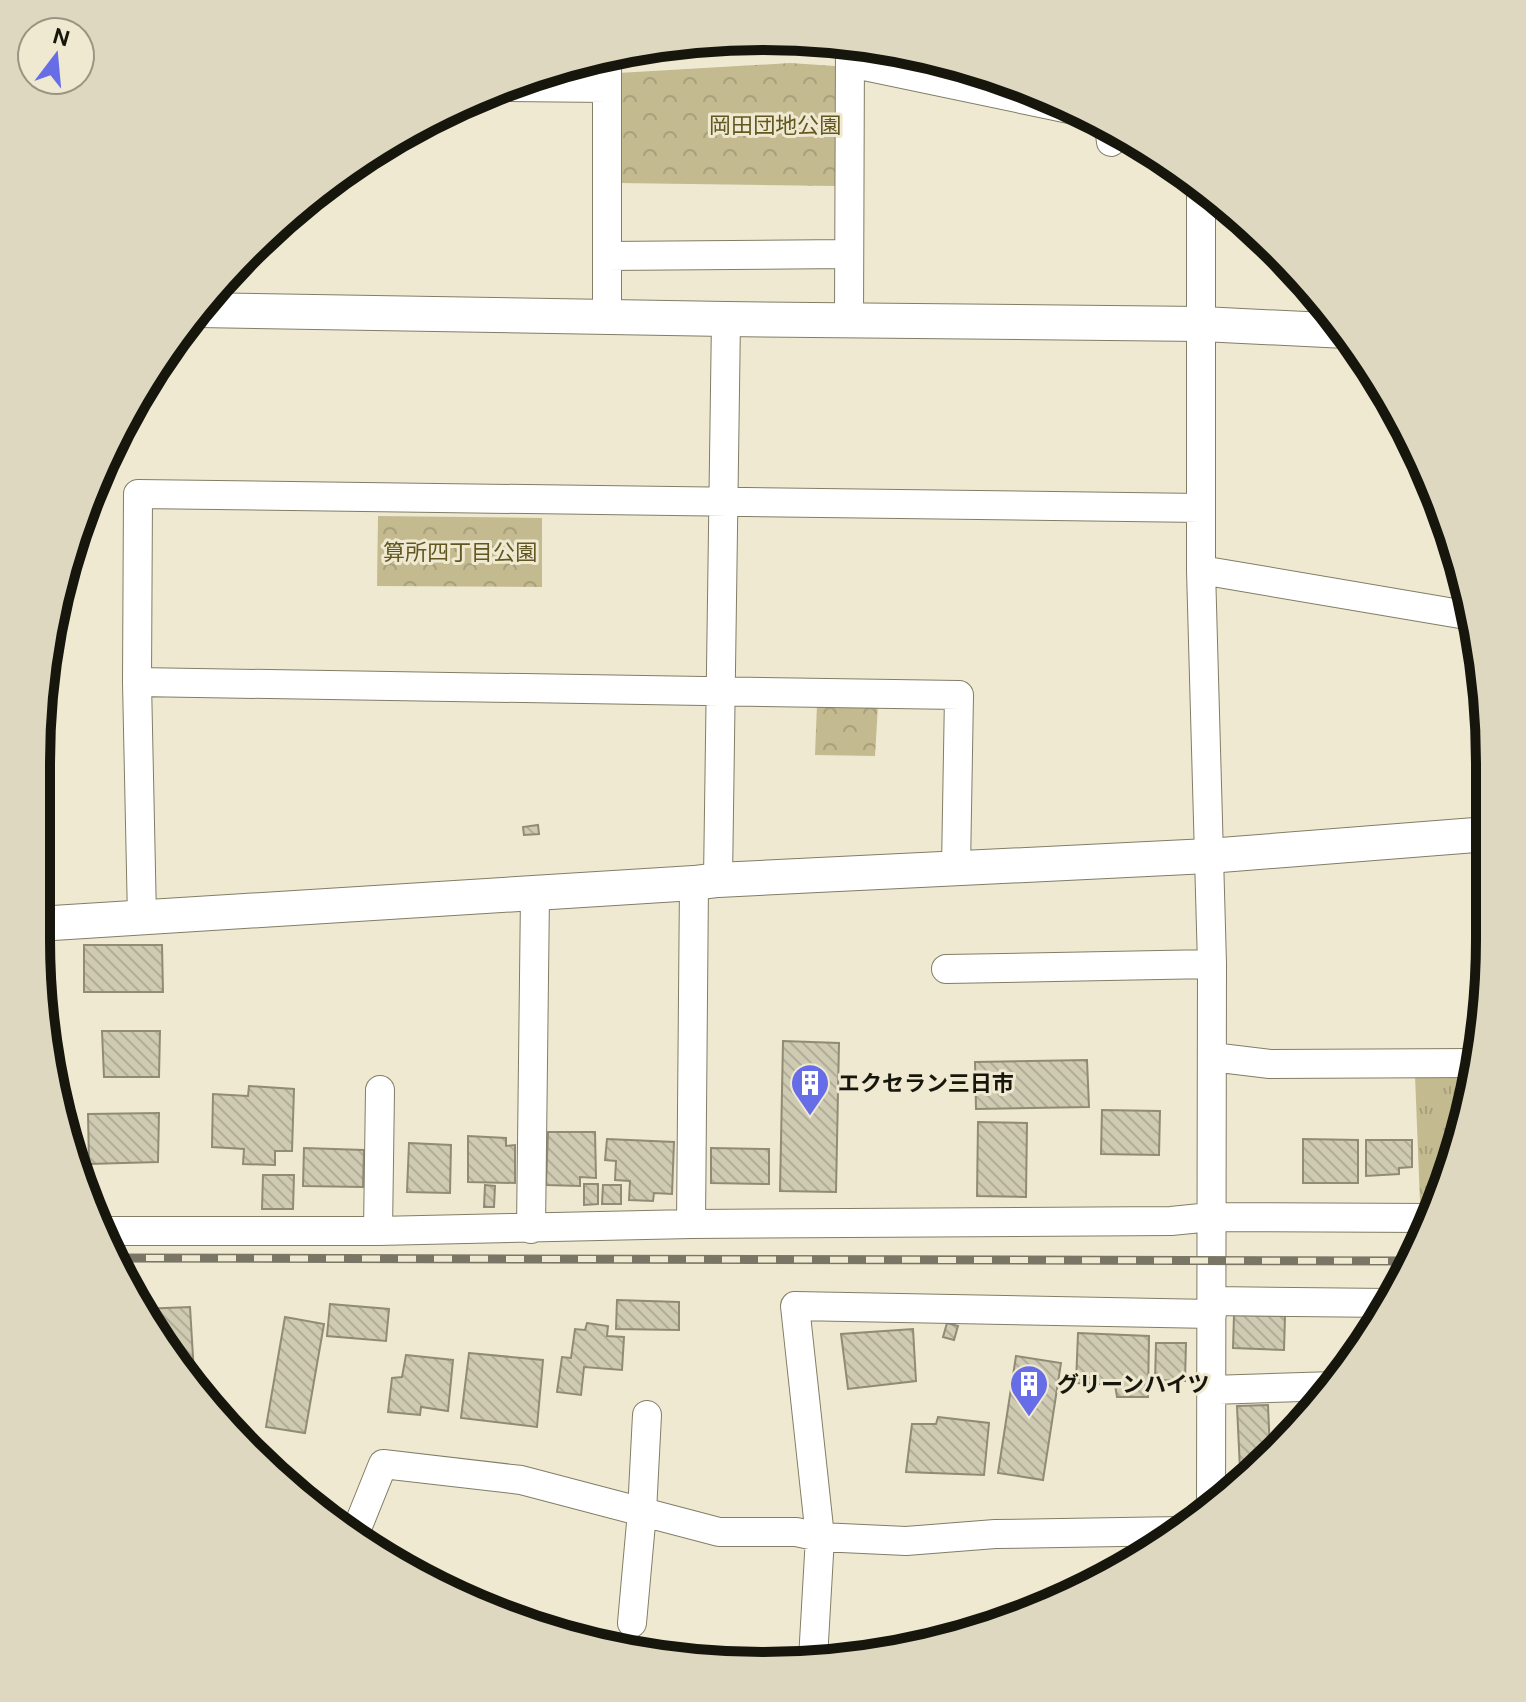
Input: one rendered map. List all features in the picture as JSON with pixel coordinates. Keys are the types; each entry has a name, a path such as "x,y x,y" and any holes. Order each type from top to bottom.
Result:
{"street":[{"path":"849,321 850,55"},
{"path":"885,61 999,91"},
{"path":"607,68 607,316"},
{"path":"536,87 607,88"},
{"path":"1201,200 1201,570 1212,964 1211,1493"},
{"path":"607,256 848,254"},
{"path":"213,310 1202,324 1330,330"},
{"path":"691,1224 706,882 721,691 726,319"},
{"path":"142,918 137,682 138,494 1201,508"},
{"path":"1201,570 1460,614"},
{"path":"137,682 959,695 956,868"},
{"path":"50,923 706,882 1208,856 1476,835"},
{"path":"531,1229 535,894"},
{"path":"946,969 1212,964"},
{"path":"1212,1057 1270,1064 1465,1063"},
{"path":"378,1231 380,1090"},
{"path":"113,1231 378,1231 691,1224 1171,1221 1211,1217 1419,1218"},
{"path":"814,1650 820,1537 795,1306 1212,1308 1375,1303"},
{"path":"1211,1390 1318,1387"},
{"path":"632,1623 647,1415"},
{"path":"358,1526 383,1464 521,1480 719,1532 796,1532 820,1537 906,1541 995,1534 1160,1531"}],"green space":[{"name":"岡田団地公園","path":"790,63 835,66 836,186 617,183 618,73"},
{"name":"算所四丁目公園","path":"378,516 542,518 542,587 377,586"},
{"path":"817,704 878,705 875,756 815,755"},
{"path":"1460,1074 1452,1124 1426,1202 1420,1202 1415,1075"}],"building":[{"path":"538,825 539,834 524,835 523,827"},
{"path":"84,945 162,945 163,992 84,992"},
{"path":"102,1031 160,1031 159,1077 104,1077"},
{"name":"エクセラン三日市","path":"783,1041 839,1043 836,1192 780,1191"},
{"path":"1087,1060 1089,1107 976,1109 975,1062"},
{"path":"249,1086 294,1089 292,1151 275,1151 275,1165 243,1164 244,1149 212,1147 213,1094 248,1096"},
{"path":"1102,1110 1160,1111 1159,1155 1101,1154"},
{"path":"159,1113 158,1162 89,1164 88,1114"},
{"path":"72,1114 76,1114 77,1133"},
{"path":"978,1122 1027,1123 1026,1197 977,1196"},
{"path":"548,1132 595,1132 596,1178 580,1177 580,1186 546,1185"},
{"path":"468,1136 506,1138 506,1146 515,1145 515,1183 468,1182"},
{"path":"607,1139 674,1142 672,1194 654,1193 653,1201 629,1200 630,1181 615,1180 616,1161 605,1160"},
{"path":"1303,1139 1358,1140 1358,1183 1303,1183"},
{"path":"1366,1140 1412,1140 1412,1167 1399,1168 1399,1174 1366,1176"},
{"path":"409,1143 451,1145 450,1193 407,1192"},
{"path":"304,1148 364,1150 363,1187 303,1186"},
{"path":"711,1148 769,1149 769,1184 711,1183"},
{"path":"263,1175 294,1175 293,1209 262,1209"},
{"path":"584,1184 598,1184 598,1204 584,1205"},
{"path":"485,1185 495,1186 494,1207 484,1207"},
{"path":"603,1185 621,1185 621,1204 602,1204"},
{"path":"617,1300 679,1302 679,1330 616,1329"},
{"path":"330,1304 389,1309 386,1341 327,1336"},
{"path":"190,1307 194,1368 170,1335 154,1308"},
{"path":"1234,1315 1285,1316 1284,1350 1233,1348"},
{"path":"285,1317 324,1324 305,1433 266,1427"},
{"path":"587,1323 608,1326 607,1336 624,1337 622,1370 584,1367 581,1395 557,1392 562,1357 571,1358 575,1329 585,1330"},
{"path":"947,1323 958,1326 954,1340 943,1337"},
{"path":"913,1329 916,1381 848,1389 841,1334"},
{"path":"1078,1333 1149,1336 1148,1397 1117,1397 1115,1385 1076,1383"},
{"path":"1156,1343 1186,1343 1185,1381 1155,1380"},
{"path":"469,1353 543,1360 537,1427 461,1418"},
{"path":"406,1355 453,1360 448,1411 421,1407 420,1415 388,1412 392,1378 402,1377"},
{"name":"グリーンハイツ","path":"1016,1356 1061,1363 1043,1480 998,1473"},
{"path":"1268,1405 1270,1440 1240,1468 1237,1406"},
{"path":"938,1417 989,1423 984,1475 906,1472 912,1424 936,1424"}],"railway":[{"path":"126,1258 1398,1261"}],"place":[{"name":"エクセラン三日市","path":"810,1117"},
{"name":"グリーンハイツ","path":"1029,1418"}]}
